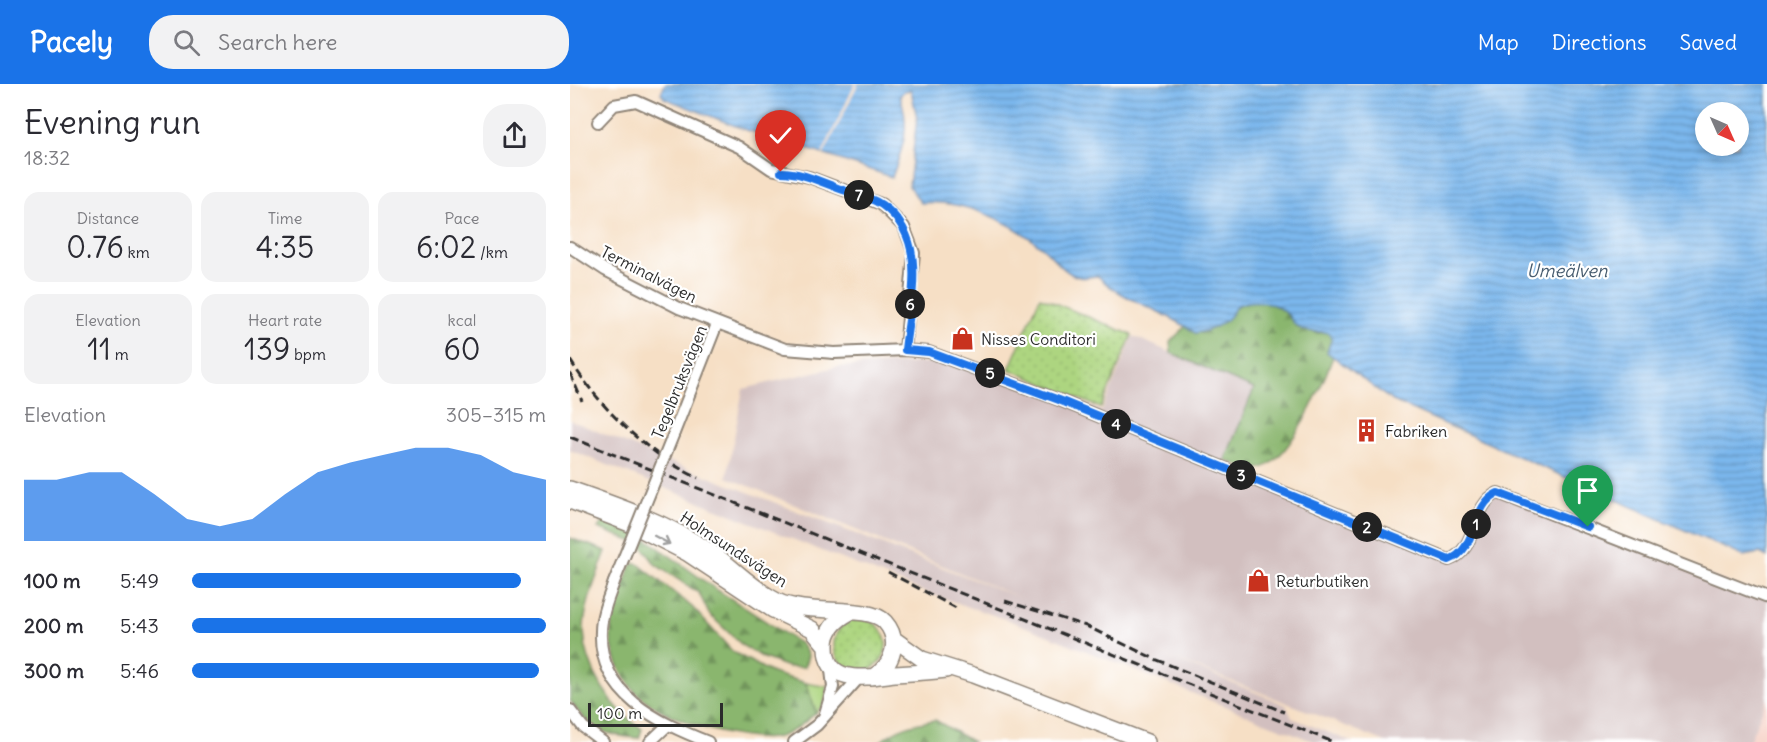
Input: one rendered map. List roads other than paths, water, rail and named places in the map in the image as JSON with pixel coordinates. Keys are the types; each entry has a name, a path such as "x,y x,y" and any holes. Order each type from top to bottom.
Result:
{"main road":[{"name":"Holmsundsvägen","path":"570,489 631,510 675,531 711,552 777,601 806,610 849,613 862,611 879,616 890,629 894,639 912,654 1147,742"},
{"name":"Holmsundsvägen","path":"570,501 630,524 687,553 773,610 812,629 826,646"},
{"path":"849,613 832,626 826,646 830,662 840,673 858,679"},
{"path":"874,676 889,664 894,639"},
{"name":"Holmsundsvägen","path":"858,679 955,670"}],"street":[{"path":"598,122 614,105 636,101 739,147 771,169 809,177 881,204 904,227 914,253 905,350"},
{"name":"Terminalvägen","path":"570,247 605,270 717,324"},
{"name":"Tegelbruksvägen","path":"708,742 668,724 628,700 609,670 603,652 601,630 614,582 717,324 785,349 810,352 905,350 940,356 1059,400 1449,560 1463,552 1485,503 1498,493 1767,598"},
{"path":"824,717 833,687 830,662"},
{"path":"794,742 824,717 858,679"},
{"path":"570,710 583,727 603,742"},
{"path":"650,742 668,724"}],"water":[{"name":"Umeälven","path":"665,84 1767,84 1767,557 1760,553 1743,556 1391,400 1327,352 1332,338 1329,333 1301,329 1283,310 1270,304 1249,302 1236,306 1220,325 1195,333 1171,318 1119,292 1098,276 1082,278 1074,275 1031,239 987,214 954,205 921,203 909,186 917,118 911,90 904,91 900,96 905,128 902,147 892,177 798,146 798,143 787,139 781,150 777,148 774,135 760,130 759,133 746,130 664,98 661,93"}],"railway":[{"path":"570,360 596,396 626,428 660,456 698,478"},
{"path":"570,373 582,401"},
{"path":"570,437 1333,742"},
{"path":"888,572 958,609"},
{"path":"1005,601 1086,626 1155,659 1284,712"}],"place":[{"name":"Nisses Conditori","path":"963,339"},
{"name":"Fabriken","path":"1367,431"},
{"name":"Returbutiken","path":"1258,581"}]}
